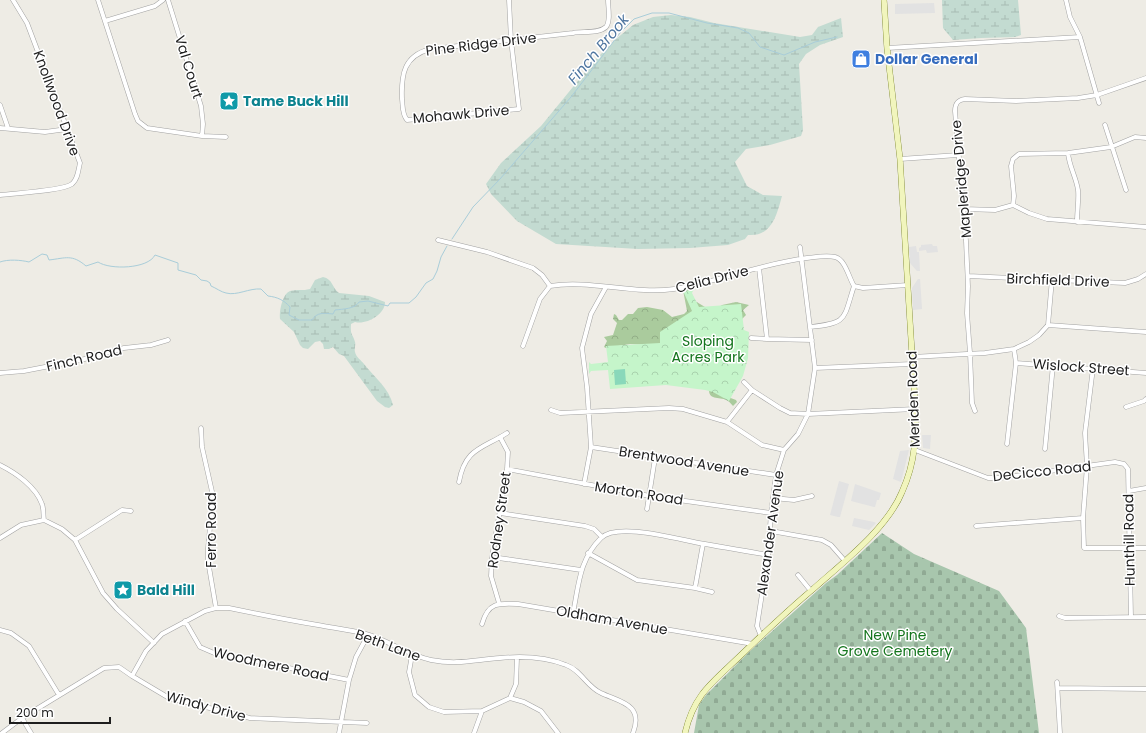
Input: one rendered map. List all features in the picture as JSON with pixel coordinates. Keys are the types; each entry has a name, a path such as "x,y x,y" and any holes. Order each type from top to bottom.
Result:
{"main road":[{"name":"Meriden Road","path":"685,733 692,710 701,694 761,636 845,561 878,527 899,500 909,476 915,450 915,409 900,159 887,48 884,0"}],"street":[{"name":"Knollwood Drive","path":"0,195 61,188 72,184 78,176 80,164 27,23 13,0"},
{"path":"98,0 138,121 152,130 202,136 226,137"},
{"path":"105,21 155,6 163,0"},
{"name":"Val Court","path":"168,0 201,106 203,124 202,136"},
{"path":"509,0 511,40"},
{"name":"Pine Ridge Drive","path":"404,116 402,88 404,70 412,58 419,52 430,49 597,31 606,27 609,22 608,0"},
{"path":"1066,0 1070,17 1080,37 1099,103"},
{"path":"887,48 1080,37"},
{"name":"Mohawk Drive","path":"404,116 407,120 412,120 519,109 511,40"},
{"name":"Mapleridge Drive","path":"975,411 972,403 967,313 968,276 964,209 954,111 956,104 962,100 1049,100 1097,95 1146,78"},
{"path":"0,105 8,128"},
{"path":"1105,125 1126,190"},
{"path":"0,128 45,132 67,129"},
{"path":"1013,205 1014,196 1011,166 1013,159 1019,154 1068,153 1111,147 1135,137 1146,138"},
{"path":"1068,153 1069,164 1078,191 1077,222"},
{"path":"900,159 958,155"},
{"path":"964,209 995,210 1013,205 1046,219 1146,227"},
{"path":"438,240 511,259 533,268 542,275 550,286 540,299 523,346"},
{"name":"Alexander Avenue","path":"761,636 757,626 771,531 771,512 776,475 784,450 798,434 808,414 815,368 800,247"},
{"name":"Celia Drive","path":"550,286 558,285 654,290 673,289 706,282 787,260 833,256 842,262 854,286"},
{"path":"758,268 767,339"},
{"name":"Birchfield Drive","path":"968,276 1125,283 1138,279 1146,274"},
{"path":"912,357 985,353 1014,349 1029,342 1039,335 1048,325 1052,279"},
{"path":"810,327 835,324 839,322 843,317 854,286 863,288 908,285"},
{"path":"584,484 591,447 587,387 582,348 584,335 591,314 606,287"},
{"path":"1048,325 1146,332"},
{"path":"751,338 812,340"},
{"name":"Finch Road","path":"0,373 31,370 81,360 124,348 151,345 168,340"},
{"path":"1007,444 1016,363 1014,349"},
{"name":"Wislock Street","path":"1016,363 1146,373"},
{"path":"815,368 912,364"},
{"path":"1045,449 1053,365"},
{"path":"1093,368 1085,433 1087,466 1083,518 1084,548 1146,548"},
{"path":"744,382 752,390 790,413 808,414 915,409"},
{"path":"727,422 752,390"},
{"path":"1126,407 1146,399"},
{"path":"551,410 560,414 669,408 683,409 727,422 762,445 784,450"},
{"name":"Ferro Road","path":"201,428 202,447 213,496 208,561 216,608"},
{"path":"459,482 461,471 466,459 478,449 507,433"},
{"name":"Rodney Street","path":"499,603 491,576 492,557 507,469 508,452 500,437"},
{"name":"Brentwood Avenue","path":"591,447 655,458 776,475"},
{"name":"DeCicco Road","path":"915,450 988,478 1000,478 1115,462 1124,464"},
{"path":"647,510 655,458"},
{"name":"Hunthill Road","path":"1124,464 1128,469 1131,617"},
{"path":"0,465 37,493 42,505 44,520"},
{"name":"Morton Road","path":"507,469 650,496 771,512"},
{"path":"1128,491 1146,488"},
{"path":"773,498 794,500 812,496"},
{"path":"75,540 122,510 131,511"},
{"path":"500,513 585,526 594,529 602,537"},
{"path":"976,526 1083,518"},
{"path":"0,538 21,525 44,520 62,529 75,540 103,593 117,609 154,643"},
{"path":"573,613 584,560 602,537 612,532 635,531 703,544 768,554"},
{"path":"771,531 822,540 831,546 845,561"},
{"path":"696,588 703,544"},
{"path":"588,554 637,580 696,588 712,592"},
{"path":"492,557 581,570"},
{"path":"798,575 811,590"},
{"path":"482,624 483,617 488,611 499,603"},
{"name":"Oldham Avenue","path":"499,603 518,604 753,644"},
{"name":"Beth Lane","path":"132,676 146,651 162,634 205,611 216,608 229,608 368,635 412,655 448,663 472,662 502,657 540,659 568,665 580,674 598,692 626,704 632,710 636,717 633,733"},
{"path":"1059,616 1065,618 1146,617"},
{"name":"Woodmere Road","path":"185,621 200,647 214,653 349,680"},
{"path":"0,630 11,634 28,646 59,695"},
{"path":"340,733 349,680 356,657 368,635"},
{"path":"412,655 409,672 415,695 428,707 444,712 482,711 510,698 524,702 541,711 558,733"},
{"path":"510,698 516,684 517,658"},
{"name":"Windy Drive","path":"2,733 22,718 104,668 119,667 169,698 250,718 367,723"},
{"path":"1057,682 1060,733"},
{"path":"1058,688 1146,689"},
{"path":"474,733 482,711"},
{"path":"22,718 31,733"}],"green space":[{"path":"942,0 1018,0 1021,35 1015,37 953,40 943,28"},
{"path":"671,15 690,17 714,23 800,37 812,35 818,27 841,18 843,37 820,45 806,54 799,64 803,130 801,136 770,145 746,149 735,162 747,186 763,195 782,196 772,223 763,232 756,235 748,235 745,239 728,245 690,248 638,249 556,244 517,221 491,194 486,184 501,163 541,126 595,60 616,39 633,25 653,17"},
{"path":"323,277 331,282 339,293 369,296 385,302 382,311 374,318 364,322 355,322 351,324 351,333 355,343 357,357 381,383 388,393 393,405 389,408 377,401 344,356 339,354 333,347 324,349 323,344 320,341 315,342 308,349 303,348 294,332 280,319 282,304 287,293 292,290 310,289 315,280"},
{"path":"689,288 695,301 705,307 716,309 722,305 736,302 749,305 743,310 746,315 741,320 728,397 736,400 737,402 733,406 725,400 711,396 709,390 656,345 630,344 606,348 604,347 607,341 604,337 613,335 617,323 613,319 614,314 619,320 622,320 628,314 633,314 638,308 647,307 663,310 672,317 684,314 687,311 683,290"},
{"name":"Sloping Acres Park","path":"694,289 692,293 699,307 741,304 744,330 749,332 748,358 743,376 729,401 713,392 666,385 610,389 608,370 591,371 589,374 589,362 591,364 608,362 606,346 660,343 660,332 692,311 684,293 682,292"},
{"path":"625,369 626,384 615,385 614,370"},
{"name":"New Pine Grove Cemetery","path":"882,533 914,554 999,591 1026,628 1039,733 694,733 699,705 706,695 750,651 826,583 837,575"}],"shaded area":[{"path":"934,3 935,13 895,14 895,4"},
{"path":"932,244 933,246 937,246 938,252 927,253 926,250 919,251 921,245"},
{"path":"916,246 917,252 919,252 920,271 917,271 910,263 909,247"},
{"path":"918,279 920,279 922,309 913,310 912,288"},
{"path":"922,435 931,435 930,449 923,448"},
{"path":"909,450 901,482 893,479 900,451"},
{"path":"839,481 849,484 840,517 838,517 830,515"},
{"path":"855,484 881,493 875,507 851,501"},
{"path":"854,518 876,523 869,530 852,526"}],"waterway":[{"name":"Finch Brook","path":"452,239 473,207 500,179 571,97 620,33 634,19 652,13 669,13 707,23 738,28 749,33 760,47 784,55 815,42 837,37"},
{"name":"Finch Brook","path":"0,262 7,260 29,262 42,254 47,255 49,260 73,258 86,266 98,262 104,265 128,267 145,263 151,260 155,255 178,263 178,270 196,275 201,280 210,283 211,286 230,294 261,289 268,296 285,302 290,307 289,315 299,320 312,320 318,314 333,314 335,310 352,307 359,302 368,301 388,306 390,303 409,303 416,297 426,283 433,279 441,257 447,246"}],"place":[{"name":"Dollar General","path":"861,59"},
{"name":"Tame Buck Hill","path":"229,101"},
{"name":"Bald Hill","path":"123,590"}]}
